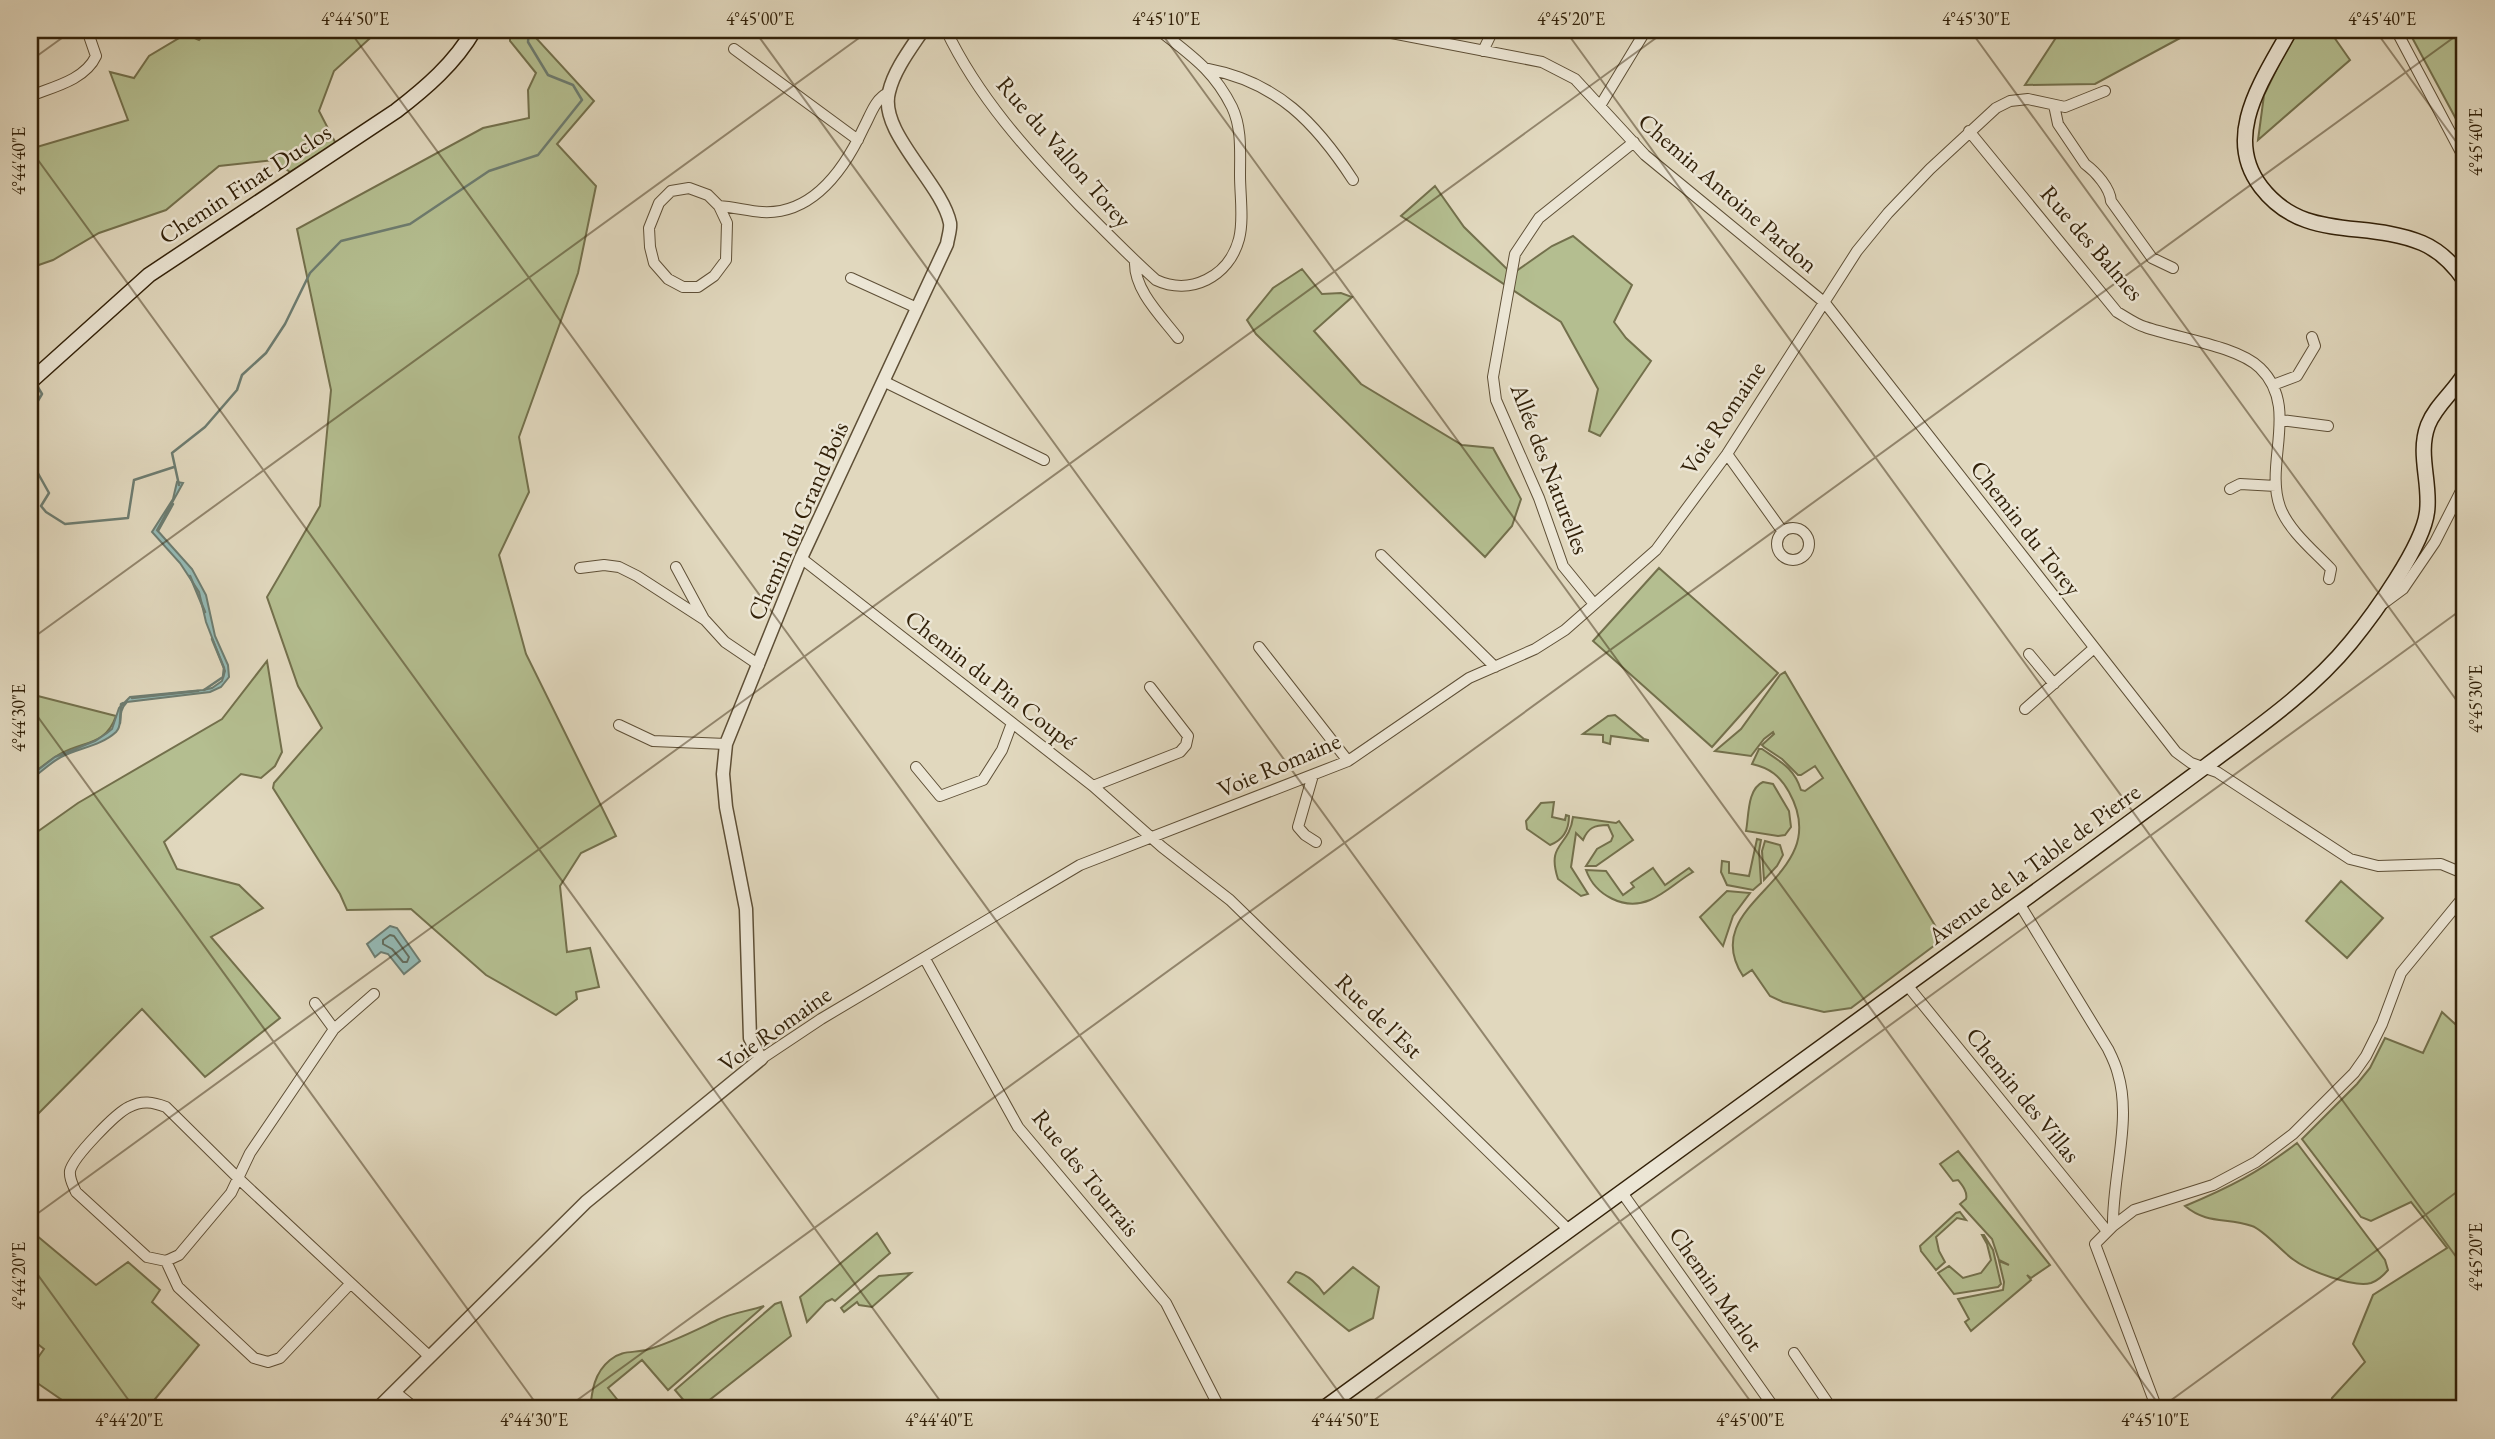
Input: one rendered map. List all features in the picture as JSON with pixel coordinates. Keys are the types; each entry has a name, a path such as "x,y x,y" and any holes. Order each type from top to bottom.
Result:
{"main road":[{"name":"Chemin Finat Duclos","path":"34,378 149,275 396,111 426,88 454,58 474,30"},
{"path":"2290,30 2253,99 2247,116 2245,149 2250,168 2258,183 2284,211 2315,225 2406,237 2424,244 2447,259 2465,281"},
{"name":"Avenue de la Table de Pierre","path":"1323,1409 1623,1194 1791,1067 2204,767 2320,677 2351,643 2415,548 2427,515 2428,497 2423,463 2428,426 2436,410 2465,373"}],"street":[{"path":"30,96 73,80 93,63 96,56 87,30"},
{"path":"719,206 727,223 726,260 714,276 698,287 683,287 668,279 654,263 649,228 659,203 671,191 689,188 708,195 719,206 761,212 784,211 804,204 823,189 839,171 879,97 888,93 896,74 923,30"},
{"name":"Rue du Vallon Torey","path":"946,30 967,69 994,109 1049,174 1156,280 1169,286 1184,287 1208,280 1219,272 1236,250 1241,224 1239,134 1232,108 1208,69 1159,30"},
{"name":"Chemin Antoine Pardon","path":"1376,30 1542,62 1575,79 1645,155 1825,303"},
{"path":"1483,51 1493,30"},
{"path":"1600,106 1646,30"},
{"path":"2396,30 2465,160"},
{"path":"734,49 858,140"},
{"name":"Rue du Vallon Torey","path":"1208,69 1249,79 1290,106 1324,138 1353,180"},
{"name":"Voie Romaine","path":"377,1409 586,1202 761,1059 821,1019 1080,865 1348,761 1469,678 1546,643 1565,630 1656,550 1727,454 1857,251 1888,214 1969,131 1996,108 2010,101 2028,99 2065,107 2105,91"},
{"name":"Chemin du Grand Bois","path":"761,1059 750,1038 746,909 726,807 723,774 726,744 801,558 947,244 951,225 946,210 895,130 888,107 888,93"},
{"path":"2054,105 2058,124 2085,164 2092,169 2110,194 2111,201 2152,258 2173,268"},
{"name":"Rue des Balmes","path":"1969,131 2117,312 2142,326 2242,355 2260,368 2273,385"},
{"name":"Allée des Naturelles","path":"1594,604 1563,566 1530,475 1496,400 1493,377 1515,254 1539,218 1634,142"},
{"name":"Rue du Vallon Torey","path":"1135,261 1135,274 1140,286 1178,338"},
{"path":"851,278 917,308"},
{"name":"Chemin du Torey","path":"1825,303 2176,752 2228,779 2350,859 2378,866 2441,864 2465,874"},
{"path":"2312,337 2315,346 2297,376 2273,385 2281,420 2276,486 2280,508 2292,526 2331,569 2329,579"},
{"path":"883,381 1044,460"},
{"path":"2281,420 2329,426"},
{"path":"1727,454 1783,531"},
{"path":"2376,608 2403,589 2435,542 2465,483"},
{"path":"2230,489 2240,484 2276,486"},
{"path":"1381,555 1495,667"},
{"name":"Chemin du Pin Coupé","path":"801,558 1093,786 1152,838"},
{"path":"580,568 604,565 619,567 705,620"},
{"path":"676,567 705,620 725,642 759,665"},
{"path":"1259,647 1348,761"},
{"path":"2025,709 2093,649"},
{"path":"2029,654 2054,684"},
{"path":"1093,786 1180,752 1186,745 1188,736 1150,687"},
{"path":"916,767 940,796 983,780 1002,750 1012,723"},
{"path":"619,725 653,741 726,744"},
{"path":"1313,775 1298,827 1316,842"},
{"name":"Rue de l'Est","path":"1152,838 1230,900 1570,1231"},
{"path":"2157,1409 2095,1244 2110,1228 2134,1210 2213,1185 2256,1162 2293,1134 2354,1073 2382,1024 2401,972 2465,895"},
{"path":"2019,903 2108,1049 2119,1075 2123,1100 2122,1122 2110,1228"},
{"name":"Rue des Tourrais","path":"925,959 1018,1127 1166,1303 1220,1409"},
{"name":"Chemin des Villas","path":"1907,985 2110,1228"},
{"path":"374,994 334,1029 250,1153 239,1179 231,1193 179,1255 166,1261 147,1257 76,1192 71,1182 70,1171 81,1150 128,1107 150,1101 166,1107 239,1179 430,1357"},
{"path":"315,1003 334,1029"},
{"name":"Chemin Marlot","path":"1623,1194 1775,1409"},
{"path":"166,1261 178,1287 254,1358 268,1362 280,1358 350,1284"},
{"path":"1794,1353 1832,1409"},
{"path":"395,1392 416,1409"}],"green space":[{"path":"209,30 379,30 334,71 319,111 336,144 290,172 274,160 219,166 166,210 99,233 53,260 30,268 30,149 128,120 110,72 134,78 149,56 186,34 199,40"},
{"path":"510,30 537,30 536,38 594,101 557,144 596,186 578,273 519,437 529,492 499,555 526,654 616,836 581,853 560,886 567,952 590,948 599,987 576,992 577,999 556,1015 486,975 411,909 347,910 340,894 273,788 274,783 322,728 298,686 267,597 320,506 331,390 297,229 483,128 529,118 528,90 536,73 510,41"},
{"path":"2061,30 2195,30 2095,84 2025,85"},
{"path":"2296,30 2329,30 2350,60 2258,140 2264,95"},
{"path":"2408,30 2465,30 2465,109 2456,119"},
{"path":"1435,186 1464,227 1512,274 1552,246 1573,236 1632,285 1614,322 1626,338 1651,361 1600,436 1589,431 1598,389 1561,322 1401,216"},
{"path":"1302,269 1322,294 1341,293 1352,297 1314,331 1361,384 1462,445 1493,448 1521,499 1512,526 1485,557 1256,334 1247,320 1273,288"},
{"path":"1659,568 1778,673 1712,747 1593,641"},
{"path":"267,661 282,752 275,766 261,778 241,774 164,842 177,869 239,885 263,908 211,937 280,1018 205,1077 142,1009 30,1122 30,837 78,803 222,719"},
{"path":"1785,672 1943,939 1851,1008 1824,1012 1770,996 1752,970 1743,976 1733,950 1736,928 1749,908 1783,869 1796,847 1799,822 1789,792 1774,773 1752,764 1759,749 1786,766 1795,776 1801,790 1805,791 1823,778 1815,766 1798,775 1782,759 1764,747 1762,745 1773,732 1751,756 1715,751 1741,729 1780,675"},
{"path":"30,694 116,716 101,737 62,753 30,776"},
{"path":"1615,715 1648,741 1611,736 1610,744 1603,742 1603,735 1583,734 1608,716"},
{"path":"1763,782 1773,784 1789,811 1791,827 1785,835 1746,831 1751,797"},
{"path":"1554,802 1552,817 1565,820 1566,815 1569,816 1569,821 1562,837 1550,845 1527,829 1526,821 1541,803"},
{"path":"1573,817 1616,823 1619,821 1633,840 1596,866 1586,866 1597,849 1611,841 1613,836 1608,825 1592,828 1583,840 1576,833 1571,867 1588,894 1581,896 1558,879 1555,867 1556,851 1571,827"},
{"path":"1757,839 1761,840 1761,883 1753,890 1727,885 1721,872 1722,861 1729,862 1729,873 1749,876"},
{"path":"1765,841 1780,845 1783,855 1764,880 1762,851"},
{"path":"1653,868 1665,885 1689,868 1693,872 1650,900 1630,903 1621,902 1603,893 1590,879 1586,870 1606,871 1623,895 1634,887 1631,883"},
{"path":"2341,881 2383,918 2347,958 2306,921"},
{"path":"1727,891 1750,893 1733,916 1723,946 1700,917"},
{"path":"2442,1012 2465,1033 2465,1409 2331,1409 2332,1398 2365,1362 2353,1344 2373,1295 2447,1248 2411,1202 2371,1221 2361,1217 2302,1139 2357,1084 2370,1068 2385,1038 2423,1053"},
{"path":"2297,1143 2385,1260 2388,1270 2376,1281 2354,1283 2320,1273 2294,1260 2257,1228 2202,1216 2185,1206 2243,1179"},
{"path":"1958,1151 2050,1265 2031,1278 2027,1275 2031,1280 1971,1331 1965,1322 1969,1319 1958,1299 2003,1290 1999,1261 2009,1265 1999,1260 1992,1239 1960,1204 1966,1199 1963,1186 1958,1180 1953,1181 1940,1164"},
{"path":"1960,1212 1966,1220 1957,1218 1936,1237 1945,1262 1936,1270 1920,1246"},
{"path":"30,1230 96,1285 128,1262 160,1290 152,1302 199,1345 147,1409 118,1409 65,1402 30,1378 30,1369 44,1349 30,1338"},
{"path":"877,1233 890,1253 835,1301 832,1299 826,1302 807,1322 800,1297"},
{"path":"1982,1235 1993,1250 2001,1284 1998,1287 1954,1294 1938,1273 1949,1266 1963,1278 1981,1273 1991,1260"},
{"path":"1353,1267 1379,1287 1373,1318 1349,1331 1288,1282 1296,1272 1300,1273 1313,1281 1324,1294"},
{"path":"911,1273 872,1307 859,1305 857,1302 844,1312 841,1308 879,1276"},
{"path":"781,1302 791,1336 698,1409 691,1409 675,1390 775,1304"},
{"path":"764,1306 668,1390 642,1360 608,1388 624,1408 590,1409 597,1376 614,1357 655,1347 722,1318"}],"water":[{"path":"177,482 183,483 157,530 192,569 206,595 215,636 228,665 229,677 221,687 210,692 127,702 122,710 120,725 110,737 61,757 30,780 30,776 55,757 95,741 112,729 119,708 130,697 203,690 222,681 225,671 206,622 199,592 180,563 152,532 173,499"},
{"path":"390,926 397,928 420,961 404,974 388,954 381,952 375,957 367,944"}],"waterway":[{"path":"179,485 172,453 205,427 237,390 242,375 266,353 285,324 310,273 341,241 410,224 489,171 538,155 582,100 573,85 548,75 528,42 529,30"},
{"path":"30,414 42,394 36,384"},
{"path":"30,459 49,493 41,506 65,524 128,518 134,480 174,467"},
{"path":"158,531 173,504"},
{"path":"190,576 205,612"},
{"path":"204,690 223,677 224,668 212,639"},
{"path":"132,698 198,691"},
{"path":"120,723 123,703"}]}
